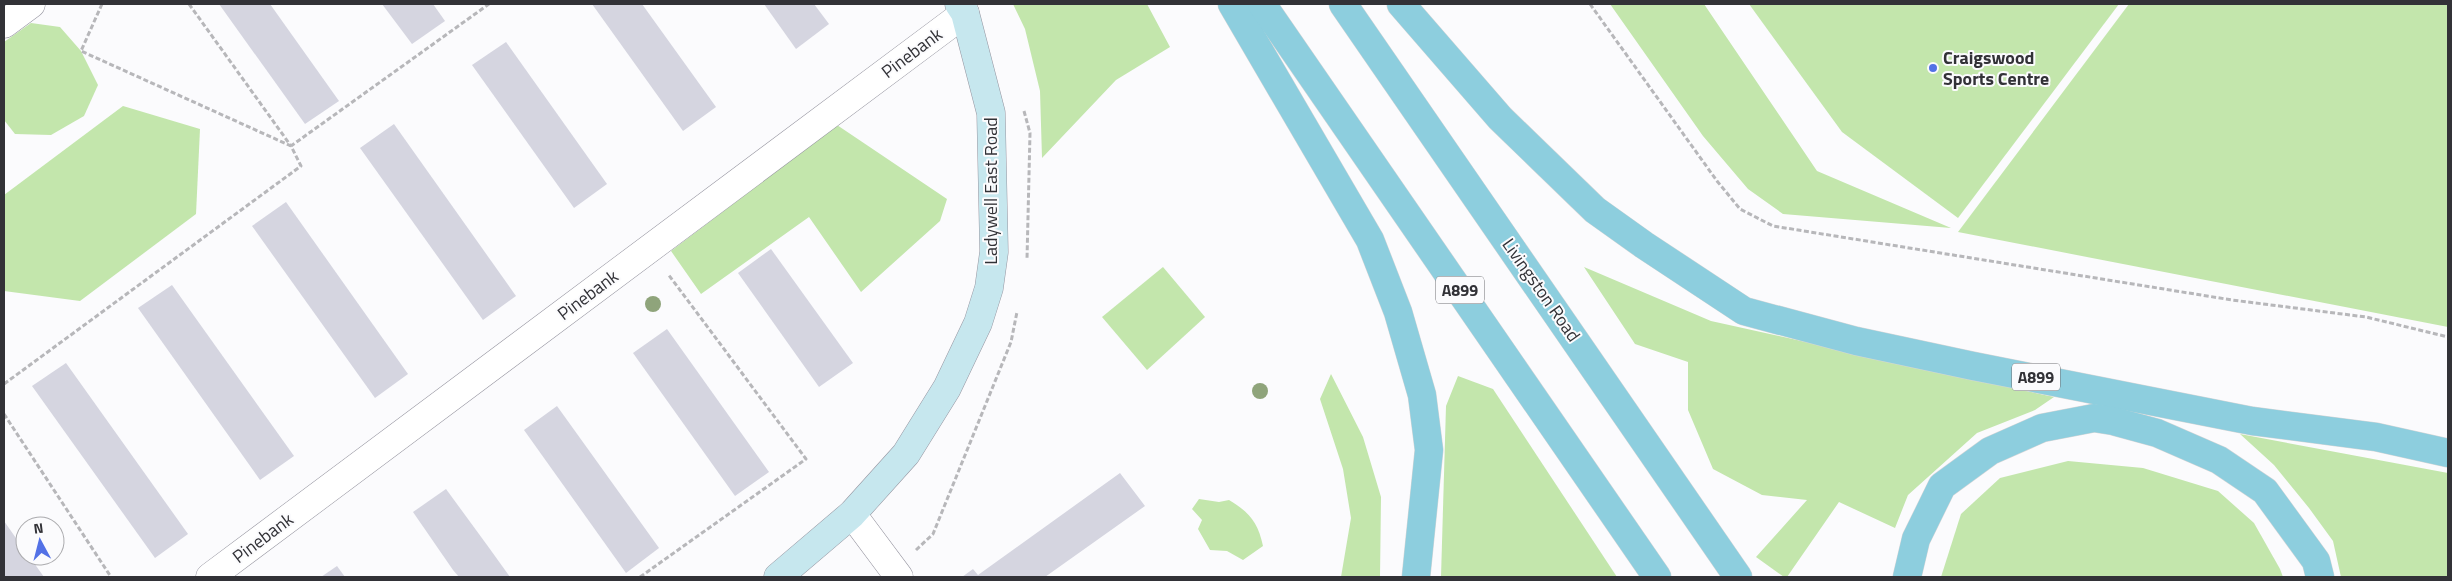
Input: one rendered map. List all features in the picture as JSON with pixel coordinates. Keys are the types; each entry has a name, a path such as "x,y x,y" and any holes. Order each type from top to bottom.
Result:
{"main road":[{"path":"1232,4 1370,240 1398,312 1422,395 1429,450 1416,577"},
{"name":"A899","path":"1262,4 1657,577"},
{"name":"Livingston Road","path":"1343,4 1738,577"},
{"name":"A899","path":"1401,4 1500,118 1595,210 1744,311 1856,341 1973,366 2252,421 2376,437 2448,453"},
{"path":"1907,577 1916,539 1942,486 1990,451 2042,428 2094,418 2157,432 2219,460 2265,491 2316,561 2320,577"}],"street":[{"path":"4,24 31,4"},
{"name":"Pinebank","path":"210,577 650,249 962,9"},
{"name":"Ladywell East Road","path":"778,577 852,514 906,454 947,388 978,323 990,288 994,252 991,113 962,9"},
{"path":"852,514 899,577"}],"path":[{"path":"102,4 81,51 291,146"},
{"path":"4,384 302,166 291,146 189,4"},
{"path":"291,146 490,4"},
{"path":"1590,4 1740,209 1773,226 2232,300 2366,317 2448,337"},
{"path":"640,577 806,459 650,249"},
{"path":"4,414 111,577"}],"green space":[{"path":"1013,4 1147,4 1170,47 1116,80 1042,158 1040,91 1025,29"},
{"path":"1610,4 1704,4 1817,171 1951,228 1783,214 1748,189 1703,136"},
{"name":"Craigswood Sports Centre","path":"1749,4 2119,4 1958,218 1842,132"},
{"path":"2129,4 2448,4 2448,327 1958,232"},
{"path":"31,23 60,27 81,51 98,85 84,116 51,135 15,134 4,120 4,42"},
{"path":"123,106 200,129 196,214 80,301 4,291 4,195"},
{"path":"837,125 947,199 940,221 861,292 809,217 701,294 671,251"},
{"path":"1163,267 1205,317 1147,370 1102,317"},
{"path":"1584,267 1711,321 2054,397 2035,410 1977,433 1908,495 1895,528 1839,502 1787,577 1784,577 1756,557 1807,500 1762,495 1713,469 1688,410 1688,362 1635,344"},
{"path":"1331,374 1363,437 1381,497 1380,577 1341,577 1351,518 1343,469 1320,399"},
{"path":"1458,376 1493,389 1617,577 1441,577 1446,406"},
{"path":"2240,434 2448,473 2448,577 2341,577 2333,541 2274,465"},
{"path":"2068,461 2143,468 2218,491 2254,523 2283,577 1941,577 1961,514 2000,478"},
{"path":"1199,499 1219,502 1229,500 1242,509 1255,524 1263,546 1243,560 1227,551 1210,550 1198,529 1202,520 1192,509"}],"building":[{"path":"219,4 270,4 339,101 305,124"},
{"path":"382,4 433,4 445,21 412,44"},
{"path":"592,4 642,4 716,107 683,131"},
{"path":"764,4 814,4 829,24 796,49"},
{"path":"506,42 607,184 574,208 472,65"},
{"path":"394,124 516,296 483,320 360,148"},
{"path":"286,202 408,374 375,398 252,226"},
{"path":"771,249 853,363 819,387 738,273"},
{"path":"172,285 294,456 260,480 138,308"},
{"path":"667,329 769,472 735,496 633,353"},
{"path":"66,363 188,534 155,558 32,386"},
{"path":"557,406 659,548 626,573 524,430"},
{"path":"1120,473 1145,506 1045,577 962,577 973,569 978,575"},
{"path":"446,489 510,577 459,577 453,570 413,512"},
{"path":"4,521 15,537 15,566 36,566 44,577 4,577"},
{"path":"337,566 345,577 321,577"}],"place":[{"name":"Craigswood Sports Centre","path":"1933,68"}]}
